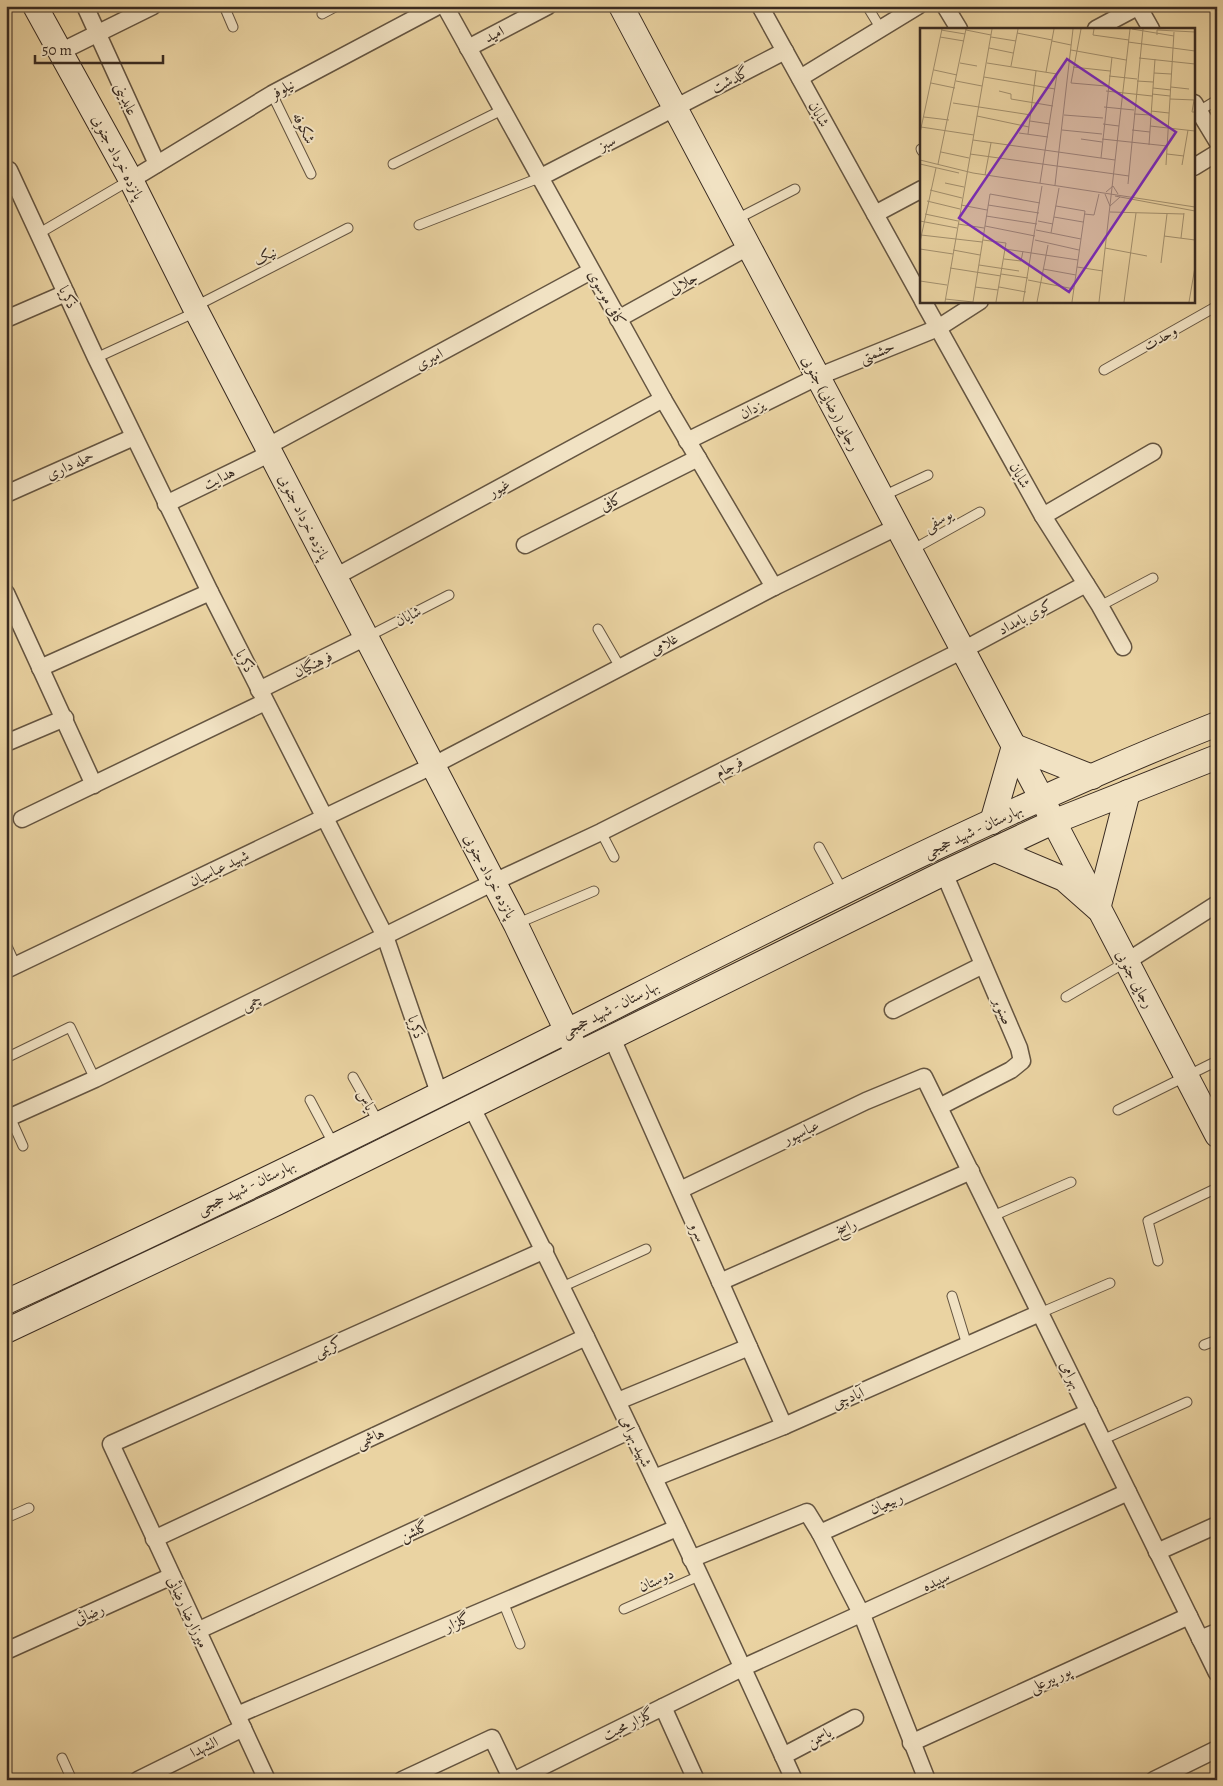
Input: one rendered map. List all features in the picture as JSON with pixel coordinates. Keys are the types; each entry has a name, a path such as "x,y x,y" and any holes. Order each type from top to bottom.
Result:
{"street":[{"name":"پانزده خرداد جنوبی","path":"35,6 130,180 195,310 270,450 432,766 494,882 578,1055"},
{"name":"عابدینی","path":"85,6 156,164"},
{"path":"60,52 153,6"},
{"name":"نیلوفر","path":"130,180 272,94 438,6"},
{"name":"کافی موسوی","path":"446,6 539,178 663,399 774,587"},
{"name":"امید","path":"468,48 548,6"},
{"name":"رجایی (رضایی) جنوبی","path":"621,6 1053,822"},
{"name":"شایان","path":"760,6 920,296"},
{"path":"800,78 918,6"},
{"path":"946,6 958,28"},
{"path":"1098,28 1139,6 1151,28"},
{"name":"گلدشت","path":"675,109 785,51"},
{"path":"1197,107 1217,141"},
{"name":"سبز","path":"539,178 675,109"},
{"path":"1196,166 1217,153"},
{"name":"ذکریا","path":"8,170 166,504 323,818 385,936 439,1093"},
{"path":"875,214 920,191"},
{"name":"جلالی","path":"618,319 748,247"},
{"name":"امیری","path":"270,450 591,271"},
{"path":"6,319 66,293"},
{"name":"شایان","path":"923,302 1043,516 1100,606 1123,647"},
{"name":"حشمتی","path":"817,377 938,328 978,302"},
{"name":"یزدان","path":"688,441 817,377"},
{"name":"غیور","path":"335,577 663,399"},
{"name":"حمله داری","path":"6,494 134,437"},
{"name":"هدایت","path":"166,504 270,450"},
{"path":"1043,516 1153,452"},
{"name":"کافی","path":"524,546 698,458"},
{"name":"غلامی","path":"432,766 774,587 897,527"},
{"name":"کوی بامداد","path":"963,650 1086,584"},
{"path":"40,668 210,592"},
{"path":"6,593 12,622 40,668 65,718 94,785"},
{"name":"فرهنگیان","path":"22,819 94,785 262,696 366,638"},
{"name":"فرجام","path":"494,882 600,832 963,650"},
{"path":"6,743 65,718"},
{"name":"بهارستان - شهید حججی","path":"6,1302 379,1123 843,892 1042,799 1217,724"},
{"path":"992,822 1014,746 1092,777"},
{"path":"1163,746 1158,752 1158,764 1161,770 1176,773"},
{"name":"بهارستان - شهید حججی","path":"6,1331 277,1204 471,1106 1053,822 1217,756"},
{"name":"شهید عباسیان","path":"11,968 432,766"},
{"path":"995,850 1064,879 1098,909 1128,792"},
{"name":"رجایی جنوبی","path":"1053,822 1186,1076 1215,1126"},
{"path":"942,845 953,855 948,872"},
{"name":"صنوبر","path":"939,1107 1012,1070 1022,1061 948,872"},
{"name":"چمی","path":"8,1118 95,1079 494,882"},
{"path":"1126,962 1217,904"},
{"path":"893,1010 983,965"},
{"name":"سرو","path":"612,1038 784,1426"},
{"name":"بهرامی","path":"924,1077 1217,1673"},
{"name":"عباسپور","path":"680,1190 866,1102 924,1077"},
{"name":"شهید بهرامی","path":"471,1106 545,1250 618,1401 794,1780"},
{"name":"راسخ","path":"720,1282 971,1171"},
{"name":"کریمی","path":"111,1444 545,1250"},
{"name":"آبادچی","path":"654,1478 784,1426 1040,1313"},
{"name":"هاشمی","path":"154,1539 586,1337"},
{"path":"618,1401 749,1347"},
{"name":"ربیعیان","path":"820,1533 1089,1412"},
{"name":"گلشن","path":"197,1631 631,1430"},
{"name":"میرزارضا رضائی","path":"111,1444 267,1780"},
{"name":"سپیده","path":"742,1668 862,1615 1128,1492"},
{"path":"691,1559 807,1512 820,1533 862,1615 926,1780"},
{"path":"1157,1552 1217,1525"},
{"name":"گلزار","path":"240,1722 503,1602 677,1528"},
{"name":"رضائی","path":"6,1651 172,1576"},
{"name":"پور پیرعلی","path":"911,1743 1188,1616"},
{"path":"1200,1639 1217,1632"},
{"name":"گلزار محبت","path":"513,1780 742,1668"},
{"path":"663,1707 696,1780"},
{"name":"یاسمن","path":"784,1756 855,1718"},
{"name":"الشهدا","path":"138,1780 240,1722"},
{"path":"402,1780 492,1738 513,1780"},
{"path":"1154,1780 1217,1749"}],"lane":[{"path":"224,6 234,27"},
{"path":"322,14 337,6"},
{"path":"867,6 881,29"},
{"name":"شکوفه","path":"272,94 311,174"},
{"path":"1197,107 1217,100"},
{"path":"393,164 502,110"},
{"path":"419,226 539,178"},
{"path":"38,234 130,180"},
{"path":"734,220 795,189"},
{"name":"نیک","path":"96,358 195,310 348,228"},
{"name":"وحدت","path":"1104,370 1217,306"},
{"path":"881,497 928,475"},
{"name":"یوسفی","path":"910,551 980,512"},
{"path":"1100,606 1153,578"},
{"name":"شایان","path":"366,638 449,595"},
{"path":"598,629 620,667"},
{"path":"600,832 614,857"},
{"path":"819,847 843,892"},
{"path":"516,925 594,891"},
{"path":"6,944 11,968"},
{"path":"1066,997 1126,962"},
{"path":"6,1058 70,1027 95,1079"},
{"path":"1118,1110 1217,1061"},
{"name":"یاس","path":"353,1077 379,1123"},
{"path":"310,1100 334,1145"},
{"path":"8,1118 23,1146"},
{"path":"992,1216 1071,1182"},
{"path":"1158,1261 1148,1221 1217,1188"},
{"path":"562,1287 646,1249"},
{"path":"1040,1313 1110,1283"},
{"path":"952,1296 967,1345"},
{"path":"1204,1345 1217,1340"},
{"path":"1102,1440 1187,1402"},
{"path":"6,1518 29,1508"},
{"name":"دوستان","path":"624,1609 699,1576"},
{"path":"503,1602 520,1644"},
{"path":"62,1758 72,1780"}]}
